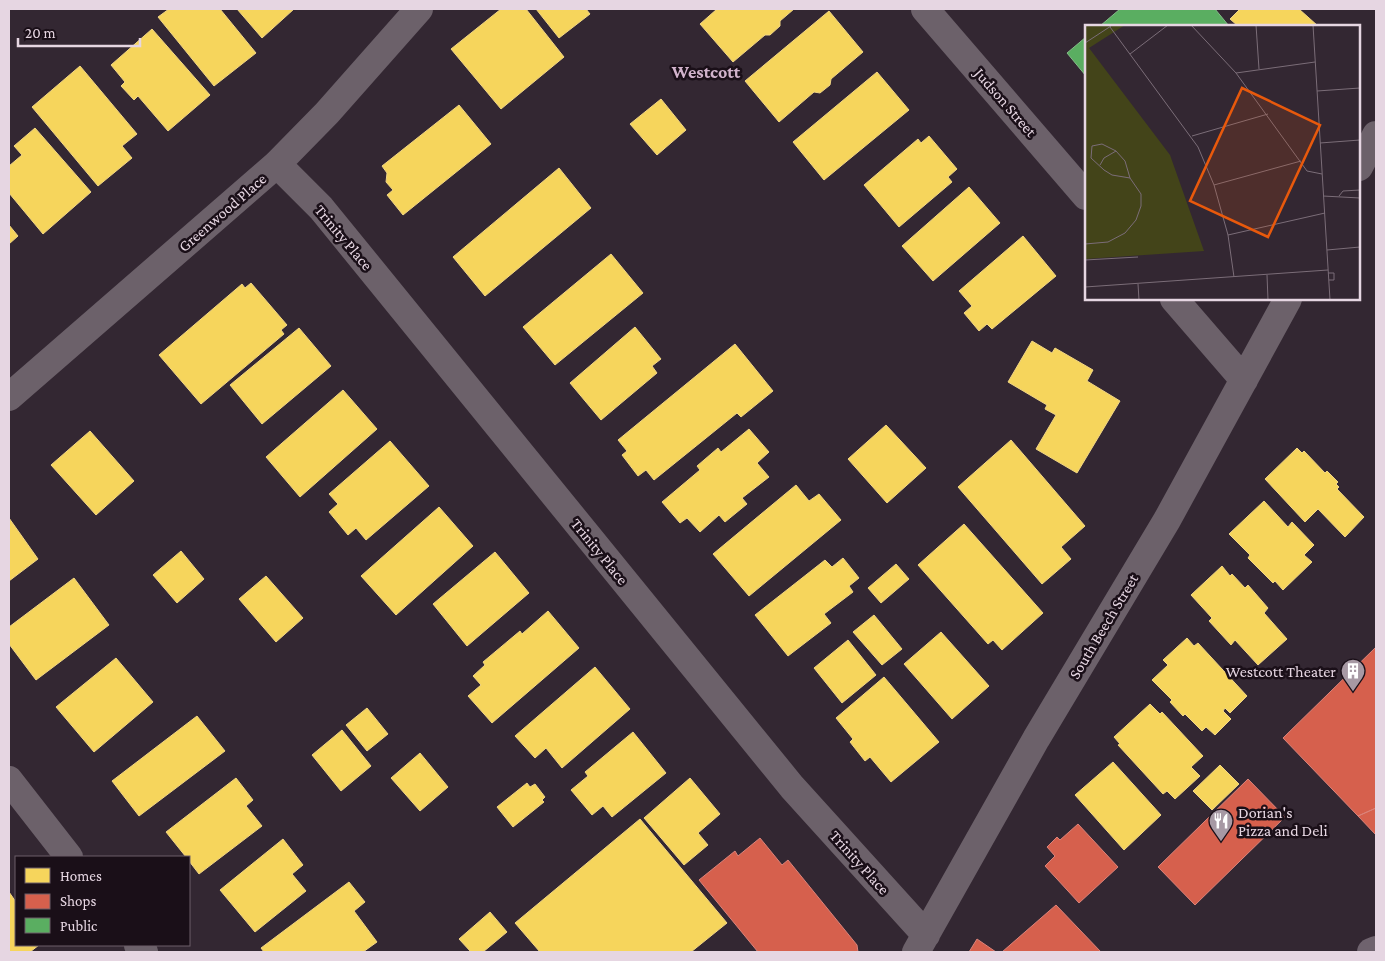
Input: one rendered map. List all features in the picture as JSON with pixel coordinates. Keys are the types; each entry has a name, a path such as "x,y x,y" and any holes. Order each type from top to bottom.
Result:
{"street":[{"name":"Greenwood Place","path":"9,397 277,164 327,113 418,9"},
{"name":"Judson Street","path":"925,9 1085,195"},
{"path":"1360,165 1376,135"},
{"name":"Trinity Place","path":"277,164 321,208 921,944"},
{"path":"1175,300 1244,380"},
{"name":"South Beech Street","path":"921,944 1036,739 1167,520 1287,300"},
{"path":"9,780 68,856"},
{"path":"1371,952 1376,950"}],"building: Homes":[{"path":"169,9 220,9 256,53 214,86 158,17"},
{"path":"237,9 294,9 262,38"},
{"path":"501,9 526,9 564,57 501,109 451,49"},
{"path":"536,9 586,9 590,14 559,38"},
{"path":"717,9 794,9 780,21 780,26 770,35 765,35 733,62 700,24"},
{"path":"1240,9 1299,9 1317,25 1237,25 1230,19"},
{"path":"829,11 863,52 831,79 830,85 820,93 814,92 779,122 745,81"},
{"path":"152,29 210,95 168,131 138,96 134,100 121,86 125,82 111,65"},
{"path":"80,66 137,134 122,146 132,158 98,186 32,107"},
{"path":"877,72 909,110 824,180 793,142"},
{"path":"661,99 686,130 657,155 630,124"},
{"path":"459,105 491,144 403,215 387,195 393,190 386,182 387,173 382,166"},
{"path":"35,128 91,192 43,234 9,193 9,166 22,155 14,146"},
{"path":"929,136 957,169 948,177 952,182 899,227 864,185 918,139 921,143"},
{"path":"559,168 591,208 485,296 453,257"},
{"path":"969,187 1000,223 933,281 902,246"},
{"path":"9,225 18,236 9,244"},
{"path":"1023,236 1056,276 992,329 987,324 979,331 964,313 972,306 959,291"},
{"path":"611,254 643,293 555,365 523,327"},
{"path":"251,283 287,325 281,330 284,334 201,404 159,355 242,284 245,288"},
{"path":"635,327 661,359 652,366 657,373 601,420 570,383"},
{"path":"299,328 331,366 262,424 230,385"},
{"path":"1032,341 1052,353 1055,348 1093,370 1087,381 1120,401 1077,473 1036,449 1056,415 1045,409 1047,405 1008,382"},
{"path":"735,344 773,391 741,417 737,413 654,480 646,470 638,476 622,455 627,451 618,440"},
{"path":"343,390 377,429 300,497 266,457"},
{"path":"886,425 926,468 887,503 848,459"},
{"path":"749,429 769,452 757,463 769,477 742,498 747,504 725,522 719,515 700,532 687,518 680,523 662,502 700,470 697,466 718,448 721,452"},
{"path":"90,431 134,481 96,515 51,465"},
{"path":"1011,440 1085,526 1061,547 1071,559 1042,584 958,487"},
{"path":"390,441 429,486 366,540 356,528 348,535 329,512 338,504 329,494"},
{"path":"1297,448 1302,453 1304,451 1325,473 1327,471 1338,482 1336,484 1339,487 1337,489 1364,517 1345,537 1318,509 1305,522 1265,479"},
{"path":"796,485 809,501 819,494 841,520 749,596 713,554"},
{"path":"1264,501 1288,527 1292,522 1314,545 1304,555 1312,562 1283,590 1275,581 1273,583 1248,558 1250,555 1229,534"},
{"path":"439,507 473,546 396,615 361,576"},
{"path":"9,518 38,559 9,581"},
{"path":"964,524 1043,613 1002,650 993,640 988,644 918,565"},
{"path":"181,551 204,579 177,603 153,575"},
{"path":"495,552 529,593 467,646 433,604"},
{"path":"843,558 859,578 849,586 853,592 824,614 831,623 788,656 755,615 825,560 832,567"},
{"path":"896,564 909,579 881,603 868,588"},
{"path":"1222,566 1230,576 1232,574 1245,588 1248,585 1268,608 1264,613 1287,639 1258,665 1235,640 1231,645 1209,621 1212,618 1191,595"},
{"path":"266,576 303,618 276,642 239,599"},
{"path":"74,578 109,625 36,680 9,644 9,627"},
{"path":"548,611 579,648 492,723 468,696 481,685 473,676 485,665 483,662 520,631 522,634"},
{"path":"874,615 902,649 882,665 853,632"},
{"path":"941,632 989,686 952,719 904,664"},
{"path":"1187,638 1194,646 1198,643 1247,696 1230,713 1225,708 1223,711 1231,719 1215,735 1206,727 1202,731 1185,714 1183,716 1170,702 1172,700 1152,680 1168,665 1163,660"},
{"path":"848,640 876,675 842,703 814,668"},
{"path":"116,658 153,702 94,752 56,707"},
{"path":"595,667 630,709 562,768 546,748 535,758 515,736"},
{"path":"884,677 939,742 891,782 870,757 865,761 850,742 853,739 836,718"},
{"path":"1150,704 1160,714 1162,712 1203,756 1191,767 1200,776 1175,799 1167,791 1163,794 1118,745 1120,744 1114,737"},
{"path":"367,708 388,734 367,751 346,725"},
{"path":"197,716 225,751 139,816 112,781"},
{"path":"342,730 371,766 341,791 312,755"},
{"path":"633,732 666,773 612,817 603,806 592,815 571,790 588,776 585,772"},
{"path":"420,753 448,787 420,811 391,778"},
{"path":"1113,762 1161,815 1124,850 1075,795"},
{"path":"1220,765 1239,784 1212,810 1193,791"},
{"path":"236,778 253,800 246,806 262,826 199,874 190,862 190,856 185,856 166,832"},
{"path":"690,778 720,814 698,833 708,845 684,865 644,818"},
{"path":"527,783 530,787 535,784 545,797 542,800 544,802 513,827 497,807"},
{"path":"640,819 727,923 691,952 540,952 515,923"},
{"path":"283,839 303,865 292,874 306,891 255,932 220,890"},
{"path":"349,882 365,902 354,911 377,942 363,952 264,952 261,948"},
{"path":"9,892 15,901 15,946 38,946 30,952 9,952"},
{"path":"490,912 507,932 483,952 471,952 459,939"}],"building: Shops":[{"name":"Westcott Theater","path":"1376,647 1376,808 1358,816 1283,738"},
{"name":"Dorian's Pizza and Deli","path":"1248,779 1285,817 1195,905 1158,867"},
{"path":"1376,808 1376,835 1358,816"},
{"path":"1078,824 1118,867 1079,903 1045,866 1055,856 1047,847 1057,837 1060,840"},
{"path":"760,838 782,865 788,860 857,945 858,952 758,952 699,880 735,851 738,856"},
{"path":"1056,905 1101,952 1002,952"},
{"path":"977,939 996,952 969,952"}],"building: Public":[{"path":"1120,9 1215,9 1228,25 1101,25"},
{"path":"1085,38 1085,75 1067,53"}],"place":[{"name":"Westcott Theater","path":"1353,692"},
{"name":"Dorian's Pizza and Deli","path":"1221,842"}],"district":[{"name":"Westcott","path":"706,72"}]}
